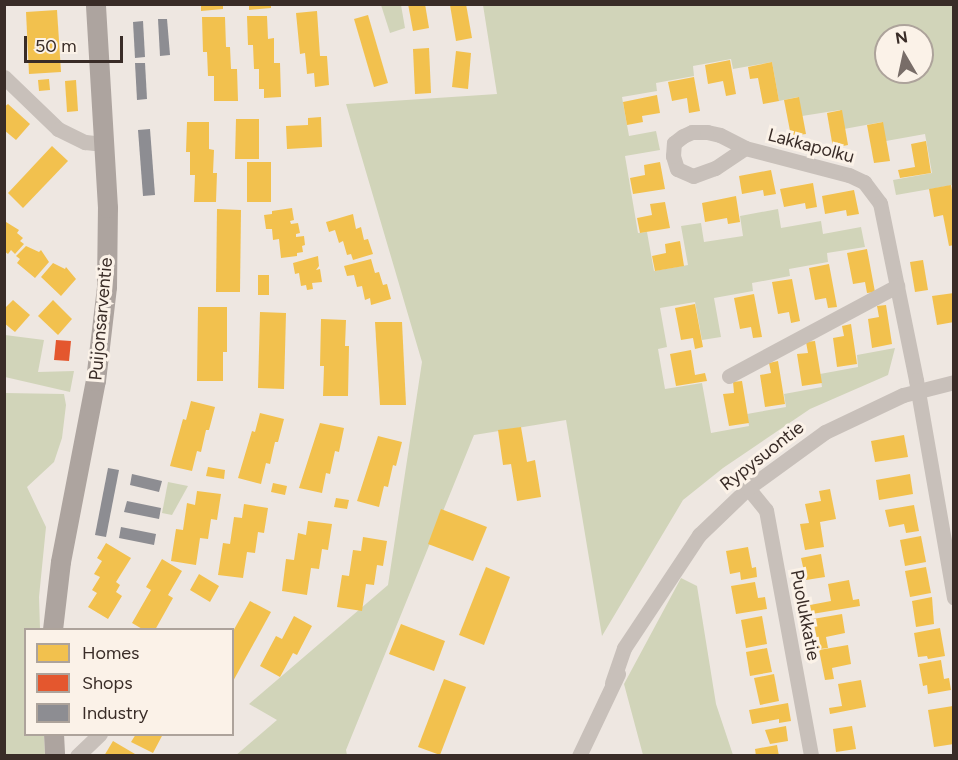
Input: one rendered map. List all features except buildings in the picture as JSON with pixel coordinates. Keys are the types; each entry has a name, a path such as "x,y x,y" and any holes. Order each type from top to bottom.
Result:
{"main road":[{"name":"Puijonsarventie","path":"53,628 60,562 96,381 107,287 108,208 96,4"},
{"path":"54,736 55,756"}],"street":[{"path":"4,76 58,129 85,142 104,144"},
{"name":"Lakkapolku","path":"745,148 849,174 864,182 880,203 954,598"},
{"path":"729,376 897,286"},
{"name":"Rypysuontie","path":"579,756 612,683 631,652 642,621 699,536 748,488 825,432 916,390 954,382"},
{"name":"Puolukkatie","path":"748,488 765,510 811,756"},
{"path":"77,756 99,736"}],"green space":[{"path":"381,5 401,5 405,28 390,33"},
{"path":"483,5 953,5 953,185 896,195 893,180 932,173 925,134 886,141 882,122 844,129 840,110 802,116 798,97 779,101 772,62 733,69 731,59 693,66 694,76 656,83 657,91 622,97 629,136 656,131 660,150 625,156 638,233 647,232 654,271 688,265 681,226 701,223 704,242 743,236 740,216 778,209 781,228 821,221 823,234 861,227 865,247 827,253 828,262 789,269 790,276 752,283 753,291 714,298 721,337 702,340 695,302 660,308 667,347 658,349 665,389 702,383 711,433 749,426 747,414 786,407 784,394 822,387 820,374 858,367 857,355 895,348 888,375 810,409 723,468 683,500 602,636 566,420 474,435 346,750 347,755 235,756 277,720 249,704 388,585 422,362 346,104 497,94"},
{"path":"5,335 44,340 38,372 74,371 70,392 5,377"},
{"path":"5,393 64,394 66,405 62,438 54,462 27,487 46,527 39,597 40,628 24,628 24,736 44,736 45,755 5,755"},
{"path":"168,482 188,486 172,515 162,513"},
{"path":"681,578 697,586 716,704 733,755 643,755 624,684"}]}
